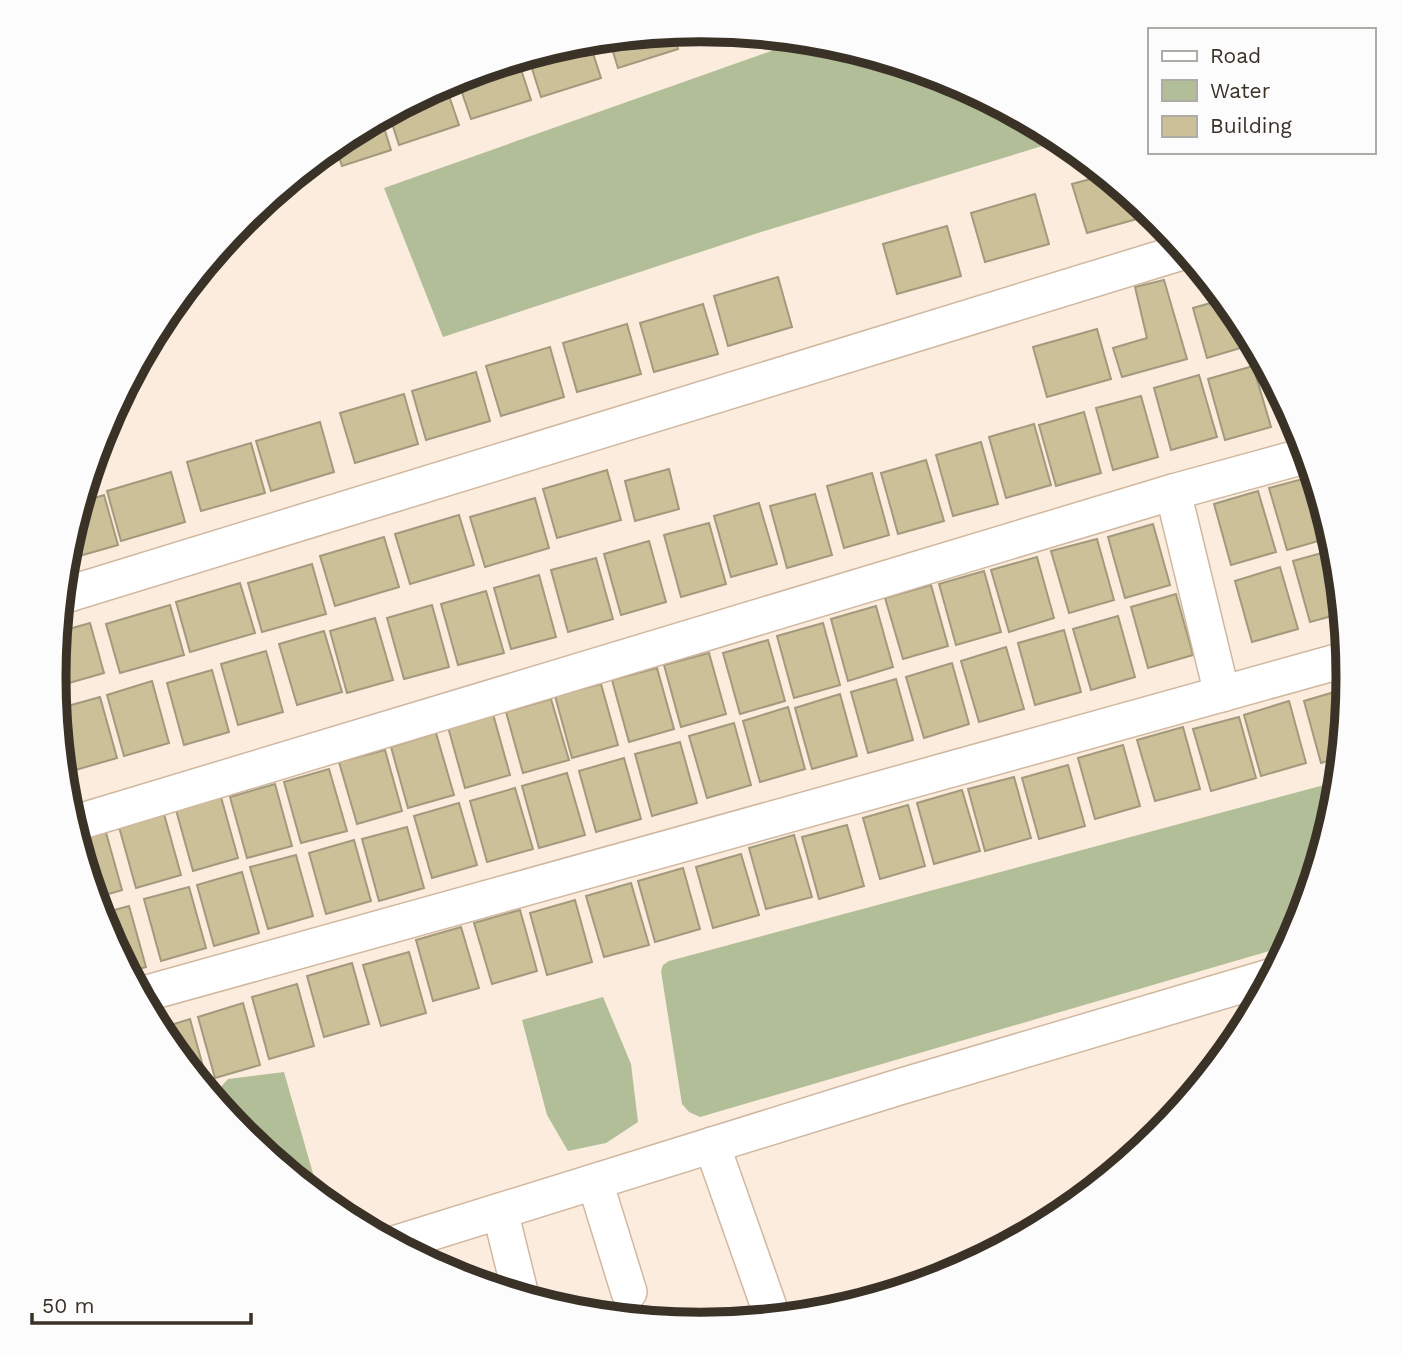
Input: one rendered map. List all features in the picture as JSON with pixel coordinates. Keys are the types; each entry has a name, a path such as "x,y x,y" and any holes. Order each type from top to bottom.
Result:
{"street":[{"path":"71,593 1175,254"},
{"path":"83,821 1173,492 1298,458"},
{"path":"1173,492 1222,694"},
{"path":"150,992 1337,662"},
{"path":"407,1240 925,1079 1260,980"},
{"path":"712,1145 769,1307"},
{"path":"595,1182 629,1292"},
{"path":"500,1211 518,1285"}],"water":[{"path":"783,47 866,64 945,90 1048,144 761,232 443,337 384,188"},
{"path":"1328,784 1303,882 1276,949 700,1117 689,1112 682,1104 661,971 663,965 669,961"},
{"path":"603,997 631,1064 638,1122 606,1143 568,1151 547,1115 522,1020"},
{"path":"284,1072 316,1182 282,1155 224,1097 218,1090 228,1079"}],"building":[{"path":"676,43 678,49 618,68 612,48"},
{"path":"592,52 601,78 541,97 531,66"},
{"path":"521,69 531,100 471,119 461,89"},
{"path":"449,94 459,125 399,145 392,123"},
{"path":"384,127 391,150 342,166 339,156"},
{"path":"1094,178 1140,218 1087,233 1072,184"},
{"path":"1035,194 1049,244 985,262 971,213"},
{"path":"947,226 961,276 897,294 883,244"},
{"path":"778,277 792,327 728,346 714,296"},
{"path":"1164,280 1187,359 1122,377 1113,348 1147,338 1135,287"},
{"path":"1214,302 1244,347 1207,358 1193,308"},
{"path":"703,304 718,354 654,372 640,323"},
{"path":"627,324 641,374 577,392 563,343"},
{"path":"1097,329 1111,379 1047,397 1033,347"},
{"path":"550,347 564,397 501,416 486,366"},
{"path":"1253,366 1271,427 1225,440 1208,379"},
{"path":"476,372 490,421 426,440 412,391"},
{"path":"1199,375 1217,437 1171,450 1154,388"},
{"path":"404,394 418,444 355,463 340,413"},
{"path":"1141,396 1158,457 1113,470 1096,408"},
{"path":"1084,412 1101,473 1056,486 1039,425"},
{"path":"320,422 334,472 271,491 256,441"},
{"path":"1034,424 1051,485 1006,498 989,437"},
{"path":"981,442 998,504 953,516 936,455"},
{"path":"251,443 265,493 201,511 187,462"},
{"path":"926,460 944,521 898,534 881,473"},
{"path":"669,469 679,509 635,521 625,481"},
{"path":"607,470 621,520 557,538 543,489"},
{"path":"171,472 185,522 121,541 107,491"},
{"path":"872,473 889,535 844,548 827,486"},
{"path":"1305,478 1322,540 1287,550 1269,488"},
{"path":"1258,491 1276,552 1231,565 1214,504"},
{"path":"815,494 832,555 787,568 770,506"},
{"path":"104,495 118,545 78,556 88,513 92,499"},
{"path":"535,498 549,548 485,567 470,517"},
{"path":"759,503 777,564 731,577 714,516"},
{"path":"459,515 474,565 410,584 395,534"},
{"path":"709,523 726,584 681,597 664,535"},
{"path":"1153,524 1170,585 1125,598 1108,537"},
{"path":"384,537 399,587 335,606 320,556"},
{"path":"1097,539 1114,600 1069,613 1051,551"},
{"path":"649,541 666,602 621,615 604,554"},
{"path":"1325,552 1334,615 1310,622 1293,561"},
{"path":"1037,557 1054,618 1009,632 991,570"},
{"path":"596,558 613,619 568,632 551,570"},
{"path":"312,564 326,614 262,632 248,583"},
{"path":"1280,567 1298,629 1252,642 1235,581"},
{"path":"984,571 1001,632 956,645 939,584"},
{"path":"539,575 556,637 511,649 494,588"},
{"path":"240,583 255,633 190,652 176,602"},
{"path":"931,585 948,646 903,659 885,598"},
{"path":"486,591 504,653 458,665 441,604"},
{"path":"1176,594 1193,655 1148,668 1131,607"},
{"path":"170,605 184,655 120,673 106,624"},
{"path":"432,605 449,667 404,679 387,618"},
{"path":"876,606 893,667 848,681 831,619"},
{"path":"1118,616 1135,677 1091,690 1073,629"},
{"path":"375,618 393,680 347,693 330,631"},
{"path":"90,623 104,673 66,684 68,629"},
{"path":"823,623 840,685 794,698 777,636"},
{"path":"1064,630 1081,692 1035,705 1018,643"},
{"path":"324,631 342,692 297,705 279,644"},
{"path":"768,640 785,701 740,714 723,653"},
{"path":"1006,647 1024,709 979,722 961,661"},
{"path":"266,651 283,712 238,725 221,664"},
{"path":"709,653 726,714 681,727 664,665"},
{"path":"952,663 969,724 924,738 906,677"},
{"path":"657,668 674,729 629,742 612,680"},
{"path":"212,670 229,732 184,745 167,683"},
{"path":"896,679 913,740 868,753 851,692"},
{"path":"152,681 169,743 124,756 107,695"},
{"path":"601,684 618,745 572,758 555,696"},
{"path":"1337,691 1332,760 1321,763 1304,701"},
{"path":"840,694 857,756 812,769 795,708"},
{"path":"100,697 117,758 73,771 67,706"},
{"path":"551,699 569,760 523,773 506,712"},
{"path":"1289,701 1306,763 1261,776 1244,715"},
{"path":"788,707 805,769 760,782 743,721"},
{"path":"493,714 510,775 465,788 448,727"},
{"path":"1239,717 1256,778 1211,791 1193,729"},
{"path":"734,723 751,785 707,798 689,736"},
{"path":"1183,727 1200,789 1155,801 1137,740"},
{"path":"436,733 454,795 408,808 391,747"},
{"path":"680,742 697,803 652,816 635,754"},
{"path":"1123,745 1140,806 1095,819 1078,758"},
{"path":"385,750 402,811 357,824 339,762"},
{"path":"624,758 641,819 596,832 579,771"},
{"path":"1068,765 1085,826 1039,839 1022,778"},
{"path":"329,769 347,831 301,843 284,782"},
{"path":"567,773 585,835 539,848 522,786"},
{"path":"1014,777 1031,838 985,851 968,789"},
{"path":"275,784 292,846 247,858 230,797"},
{"path":"515,788 533,849 487,862 470,801"},
{"path":"962,790 980,851 934,864 917,803"},
{"path":"221,797 238,858 193,871 176,810"},
{"path":"459,803 477,865 432,878 414,816"},
{"path":"908,805 925,866 880,879 863,818"},
{"path":"164,814 181,875 136,888 119,827"},
{"path":"847,825 864,886 819,899 802,837"},
{"path":"407,827 424,888 379,901 362,839"},
{"path":"105,829 122,890 105,895 86,834"},
{"path":"794,835 812,897 766,909 749,848"},
{"path":"354,840 371,901 326,914 309,853"},
{"path":"741,854 759,915 713,928 696,867"},
{"path":"296,855 313,916 268,929 250,867"},
{"path":"683,868 700,929 655,942 638,881"},
{"path":"242,872 259,933 214,946 197,885"},
{"path":"631,883 649,945 604,957 586,896"},
{"path":"189,887 206,948 161,961 144,899"},
{"path":"575,900 592,962 547,975 530,913"},
{"path":"129,906 146,967 137,969 110,911"},
{"path":"520,910 537,971 492,984 474,923"},
{"path":"461,927 479,988 433,1001 416,940"},
{"path":"409,952 426,1013 381,1026 363,965"},
{"path":"352,963 369,1024 324,1037 307,976"},
{"path":"297,984 314,1046 269,1059 252,997"},
{"path":"243,1003 260,1065 215,1078 198,1017"},
{"path":"190,1019 205,1074 197,1064 170,1025"}]}
